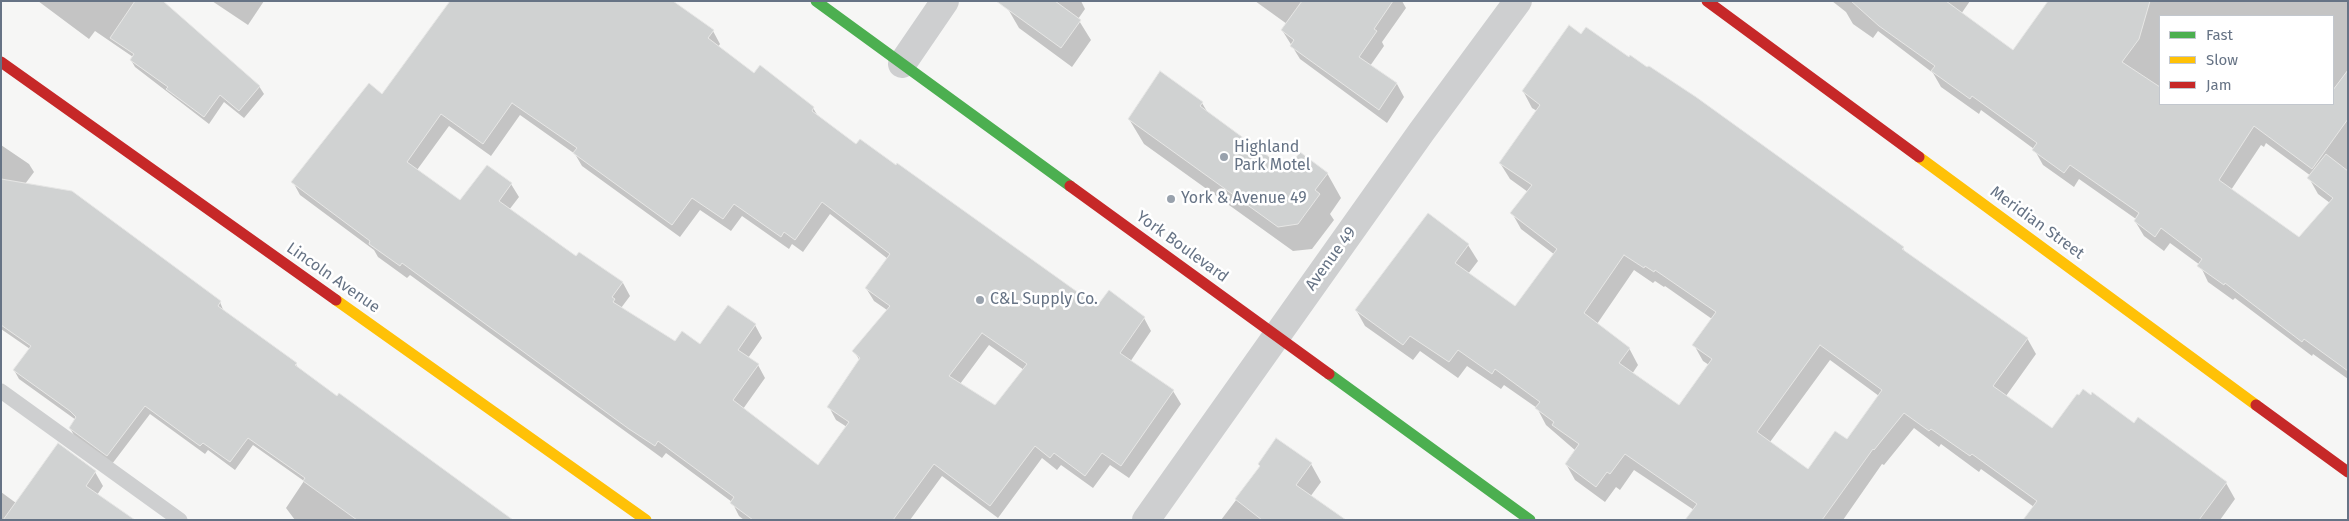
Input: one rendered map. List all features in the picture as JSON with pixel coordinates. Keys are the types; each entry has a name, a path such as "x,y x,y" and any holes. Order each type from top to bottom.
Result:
{"street":[{"name":"York Boulevard","path":"816,1 1530,520"},
{"path":"902,64 945,1"},
{"name":"Avenue 49","path":"1146,520 1422,131 1518,1"},
{"name":"Meridian Street","path":"1706,1 2348,472"},
{"name":"Lincoln Avenue","path":"1,62 646,520"}],"lane":[{"path":"1,391 180,520"}],"building":[{"path":"135,1 163,1 260,86 239,111 220,95 204,117 166,89 168,87 130,60 134,54 110,38"},
{"path":"450,1 673,1 714,30 708,38 754,73 760,65 814,107 812,111 856,144 860,139 896,165 897,163 1097,306 1109,290 1145,317 1120,353 1174,390 1121,466 1102,453 1085,476 1054,453 1050,458 1035,446 990,506 934,464 893,520 753,520 730,503 734,497 658,441 655,446 629,429 402,263 400,266 369,244 370,241 291,182 369,83 382,94","holes":["512,103 577,148 573,153 672,225 692,198 723,219 734,204 781,237 784,232 795,240 822,202 890,254 865,288 890,306 852,351 860,358 827,407 849,422 818,465 733,400 759,364 738,350 756,324 728,305 700,344 682,331 675,341 613,302 615,299 612,297 623,282 579,252 576,256 499,201 512,183 487,165 460,200 407,162 441,114 483,144","982,333 1027,364 995,405 949,376"]},
{"path":"996,1 1055,1 1081,20 1061,48"},
{"path":"1302,1 1393,1 1374,29 1377,31 1359,57 1397,83 1379,110 1290,46 1294,40 1281,30"},
{"path":"1851,1 1946,1 2013,50 2048,1 2150,1 2139,39 2122,62 2159,86 2159,105 2334,105 2334,89 2348,70 2348,119 2312,169 2254,126 2219,180 2299,237 2333,198 2307,178 2326,154 2348,171 2348,371 2304,339 2302,342 2225,283 2224,285 2197,266 2202,259 2161,228 2155,237 2134,221 2139,213 2070,165 2064,173 2032,150 2037,143 1972,96 1970,99 1931,71 1935,66 1879,26"},
{"path":"1569,25 1581,34 1586,27 1629,57 1630,55 1647,67 1649,66 1696,97 1904,247 1902,249 2028,338 1993,386 2052,428 2077,394 2079,395 2083,389 2091,395 2092,392 2134,423 2138,417 2227,482 2199,520 2023,520 2037,501 1972,454 1970,456 1904,413 1873,449 1822,520 1685,520 1697,504 1625,454 1610,474 1607,472 1596,487 1565,464 1579,444 1552,425 1554,422 1535,408 1540,402 1495,369 1492,374 1458,350 1449,362 1410,336 1403,345 1355,310 1428,213 1469,244 1455,263 1515,306 1557,249 1510,213 1532,185 1499,163 1540,105 1522,91","holes":["1624,255 1644,268 1645,266 1654,272 1655,270 1716,312 1692,345 1712,359 1679,405 1619,363 1630,348 1584,313","1820,345 1882,390 1847,439 1835,431 1808,469 1757,432"]},
{"name":"Highland Park Motel","path":"1160,71 1203,102 1200,106 1287,170 1300,152 1328,173 1315,190 1320,194 1298,224 1278,227 1128,119"},
{"path":"1,179 72,191 221,301 218,306 297,363 295,365 337,396 339,393 513,520 357,520 303,481 305,478 248,438 230,462 203,443 200,446 145,406 107,456 69,428 76,417 70,411 13,370 31,346 1,325"},
{"path":"1276,438 1312,463 1296,485 1346,520 1262,520 1235,499 1260,466 1258,464"},
{"path":"58,443 96,471 86,486 135,520 3,520"}],"traffic: fast":[{"path":"816,1 1070,186"},
{"path":"1329,374 1530,520"}],"traffic: slow":[{"path":"1919,157 2256,405"},
{"path":"336,300 646,520"}],"traffic: jam":[{"path":"1707,1 1919,157"},
{"path":"1,62 336,300"},
{"path":"1070,186 1329,374"},
{"path":"2256,405 2348,472"}],"place":[{"name":"Highland Park Motel","path":"1224,157"},
{"name":"York & Avenue 49","path":"1171,199"},
{"name":"C&L Supply Co.","path":"980,300"}]}
